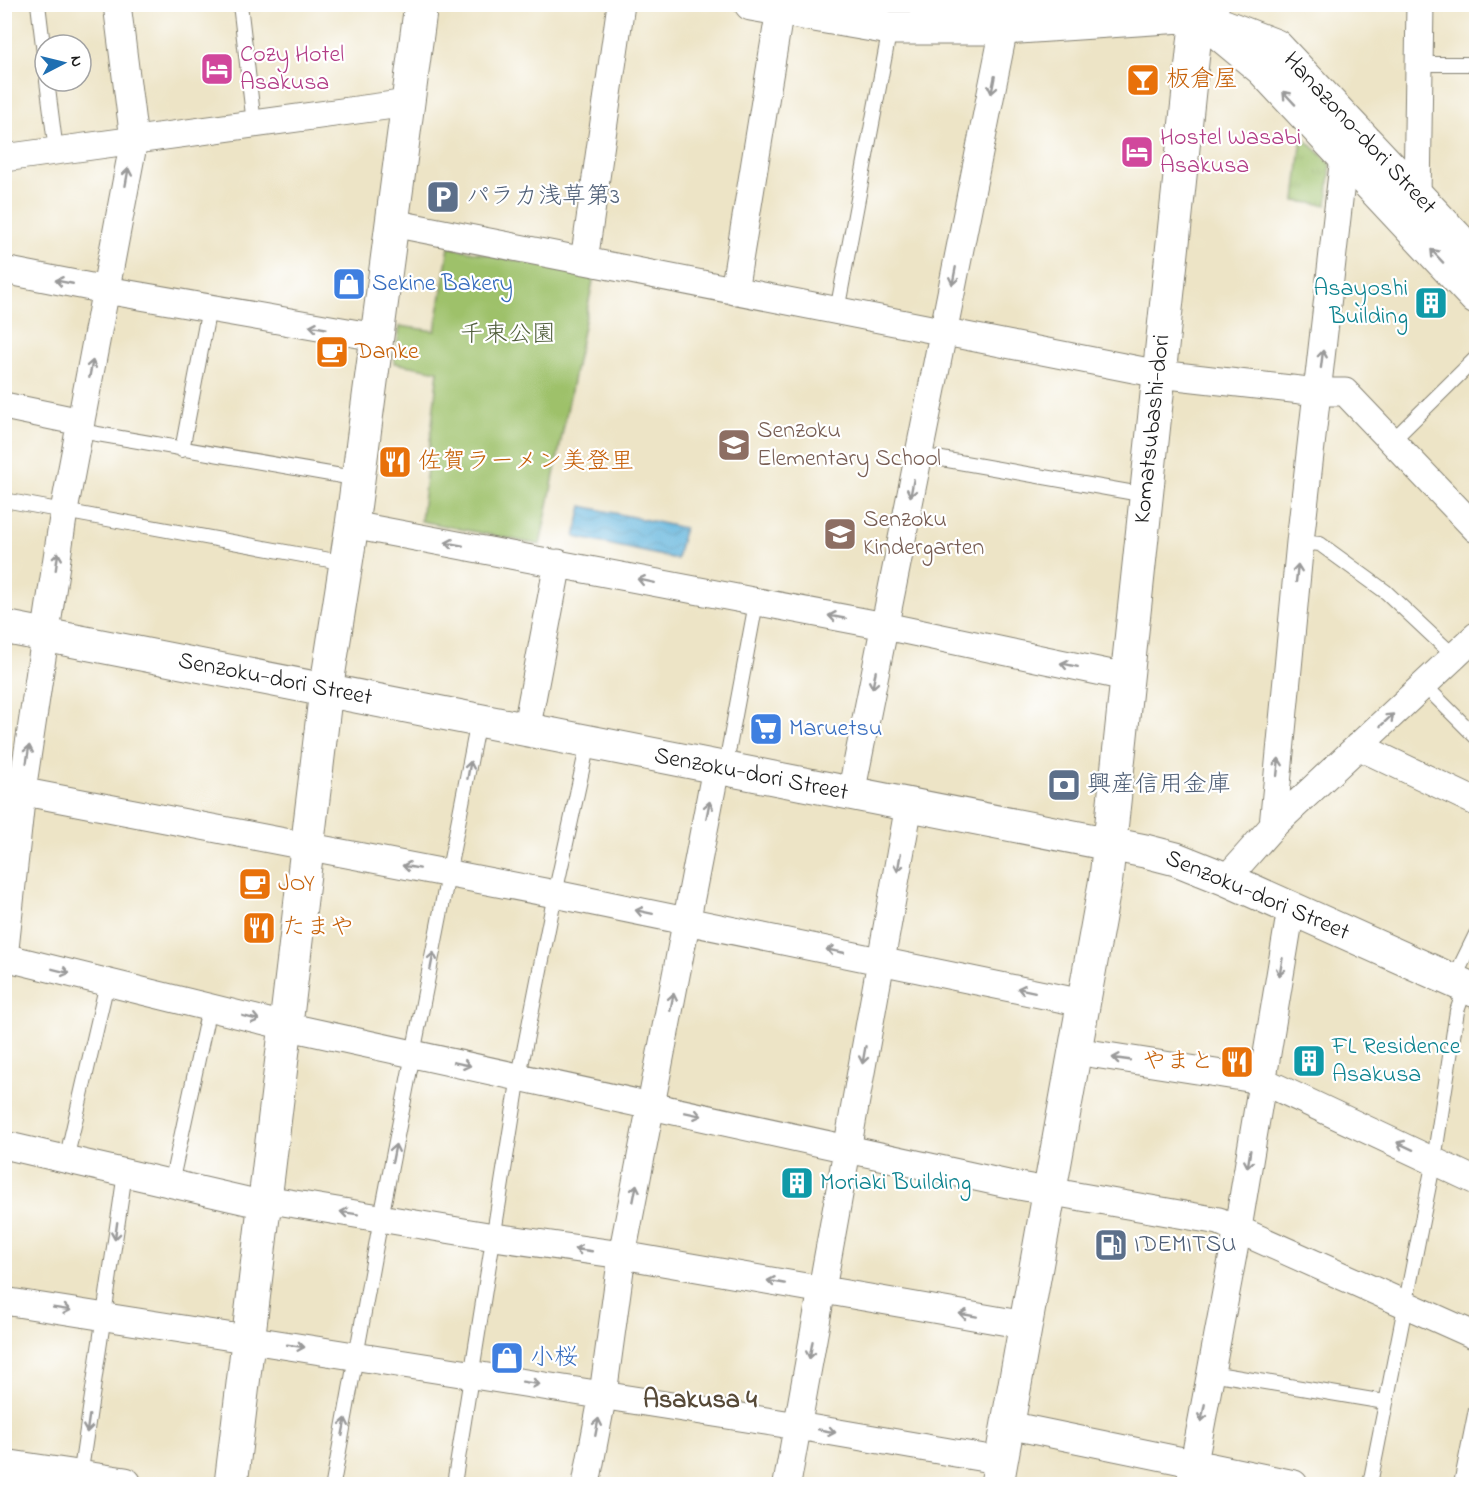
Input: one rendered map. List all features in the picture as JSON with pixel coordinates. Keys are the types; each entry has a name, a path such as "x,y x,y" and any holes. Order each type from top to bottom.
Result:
{"street":[{"path":"117,4 134,140 64,511 46,635 13,790 4,958 285,1026 1049,1192 1219,1221 1476,1336"},
{"path":"231,1485 285,1026 309,848 326,690 359,479 421,4"},
{"path":"584,261 621,4"},
{"path":"1417,195 1420,4"},
{"path":"734,291 765,7 890,28 1004,28 1200,7"},
{"name":"Hanazono-dori Street","path":"1200,7 1262,69 1353,147 1417,195 1476,258"},
{"name":"Komatsubashi-dori","path":"999,1473 1106,878 1200,7"},
{"path":"851,794 1004,28"},
{"path":"4,158 408,103"},
{"path":"1273,826 1300,542 1318,392 1353,147"},
{"name":"Hanazono-dori Street","path":"1353,147 1476,298"},
{"path":"392,223 1159,374 1318,392 1345,392 1476,529"},
{"path":"4,270 376,337"},
{"path":"4,406 80,427"},
{"path":"352,525 885,626 1126,677"},
{"path":"526,731 558,563"},
{"name":"Senzoku-dori Street","path":"4,627 588,744 1109,843 1176,859 1226,879 1465,986"},
{"path":"1226,879 1273,826 1476,636"},
{"path":"1358,746 1476,802"},
{"path":"586,1485 603,1394 622,1255 687,921 720,769"},
{"path":"13,790 555,894 1083,1003"},
{"path":"787,1485 909,805"},
{"path":"1192,1474 1238,1228 1291,909"},
{"path":"1075,1051 1262,1080 1476,1181"},
{"path":"4,1145 247,1201 264,1201 622,1255 1025,1326"},
{"path":"4,1301 798,1426 999,1473"},
{"path":"1008,1425 1192,1474 1294,1485"},
{"path":"4,1466 79,1481 125,1485"}],"lane":[{"path":"38,4 42,33"},
{"path":"240,4 254,124"},
{"path":"837,311 890,28"},
{"path":"1420,64 1476,64"},
{"path":"49,93 56,151"},
{"path":"182,450 209,308"},
{"path":"1392,441 1476,358"},
{"path":"80,427 182,450 359,479"},
{"path":"919,455 1146,495"},
{"path":"4,500 346,563"},
{"path":"1300,542 1320,544 1386,592 1454,656"},
{"path":"720,769 756,603"},
{"path":"1424,685 1476,737"},
{"path":"333,1485 381,1218 478,721"},
{"path":"454,1485 519,1077 555,894 588,744"},
{"path":"1370,1485 1404,1303 1434,1160 1457,1011 1476,934"},
{"path":"66,1160 107,982"},
{"path":"171,1184 209,1008"},
{"path":"79,1481 125,1173"},
{"path":"1211,1373 1386,1402"},
{"path":"1461,1485 1476,1409"}],"green space":[{"path":"1302,136 1331,164 1327,205 1295,201"},
{"name":"千束公園","path":"449,247 594,276 540,545 421,521 438,371 394,363 400,326 435,331"}],"water":[{"path":"582,506 684,528 677,559 575,537"}],"place":[{"name":"Cozy Hotel Asakusa","path":"217,69"},
{"name":"板倉屋","path":"1143,80"},
{"name":"Hostel Wasabi Asakusa","path":"1137,152"},
{"name":"パラカ浅草第3","path":"443,197"},
{"name":"Sekine Bakery","path":"349,284"},
{"name":"Asayoshi Building","path":"1431,303"},
{"name":"Danke","path":"332,352"},
{"name":"Senzoku Elementary School","path":"734,445"},
{"name":"佐賀ラーメン美登里","path":"395,462"},
{"name":"Senzoku Kindergarten","path":"840,534"},
{"name":"Maruetsu","path":"766,729"},
{"name":"興産信用金庫","path":"1064,785"},
{"name":"JOY","path":"255,884"},
{"name":"たまや","path":"259,928"},
{"name":"FL Residence Asakusa","path":"1309,1061"},
{"name":"やまと","path":"1237,1062"},
{"name":"Moriaki Building","path":"797,1183"},
{"name":"IDEMITSU","path":"1111,1245"},
{"name":"小桜","path":"507,1358"}],"district":[{"name":"Asakusa 4","path":"700,1401"}]}
